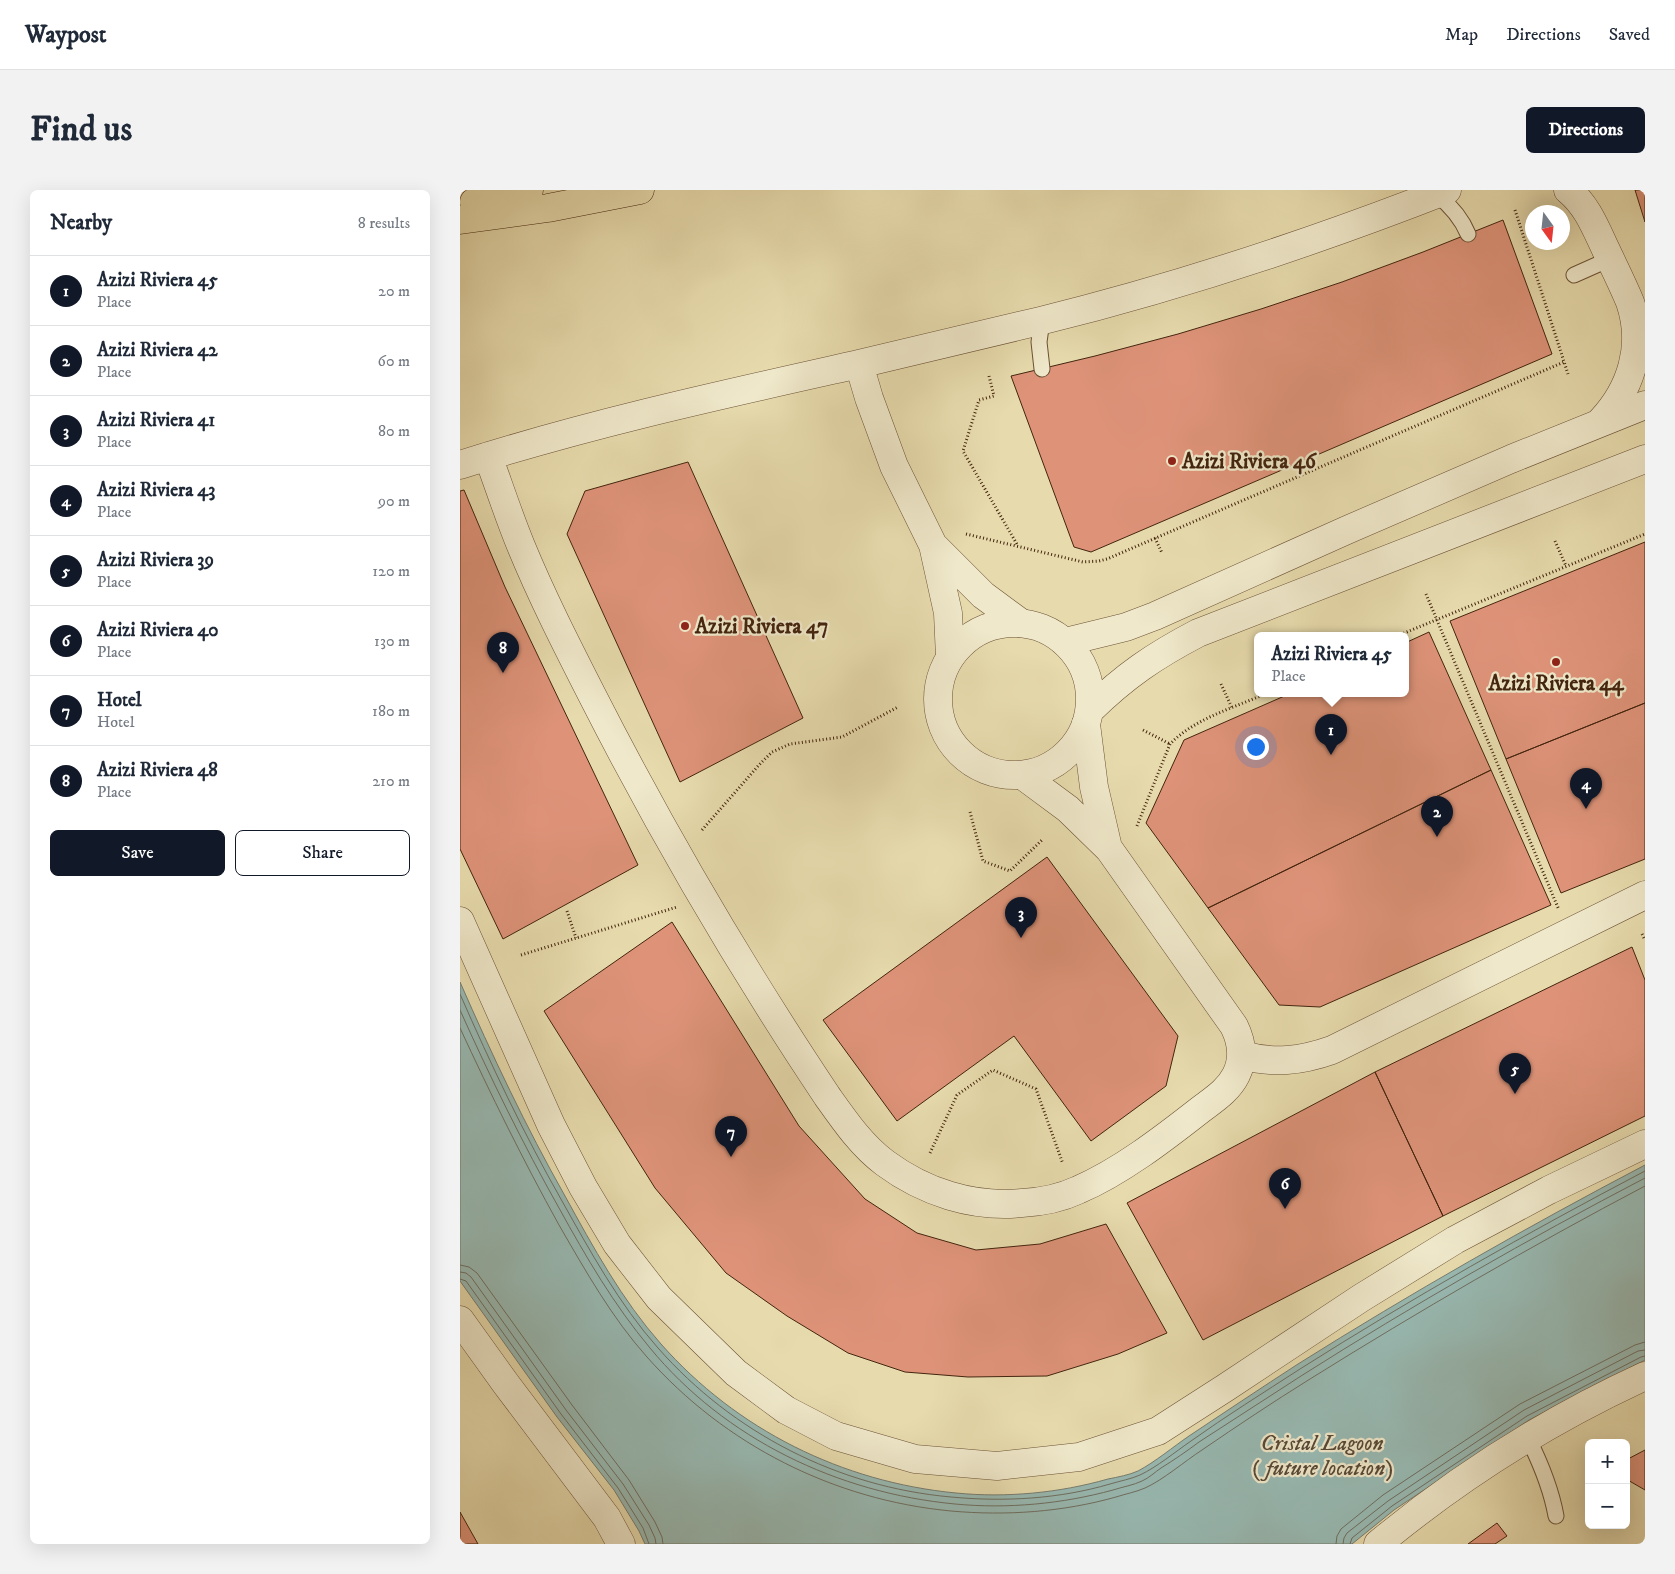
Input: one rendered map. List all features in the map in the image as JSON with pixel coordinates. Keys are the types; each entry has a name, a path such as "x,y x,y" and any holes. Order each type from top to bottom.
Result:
{"main road":[{"path":"460,205 529,190"},
{"path":"460,220 548,208 640,190"}],"street":[{"path":"1568,190 1584,207 1610,259 1630,303 1636,330 1634,361 1629,378 1613,409 1601,422"},
{"path":"460,465 571,432 715,396 1042,320 1166,287 1306,242 1441,192"},
{"path":"859,364 869,398 894,466 933,545 948,613 950,657"},
{"path":"1065,642 1118,629 1155,616 1374,518 1645,404"},
{"path":"488,456 520,544 542,594 608,726 654,812 742,964 848,1126 862,1143 902,1176 947,1196 996,1204 1021,1204 1046,1200 1073,1192 1092,1184 1127,1163 1193,1116 1224,1091 1236,1075 1242,1055 1239,1035 1234,1026 1109,849 1068,808 1022,775"},
{"path":"1109,849 1094,787 1088,717 1091,695 1088,680 1076,653 1052,633 1037,626 1021,623 1004,623 988,627 973,634 960,644 950,657 942,671 938,686 937,702 940,717 949,738 964,756 976,765 991,772 1006,775 1022,775 1036,772 1062,758 1072,748 1080,737 1088,717 1113,687 1167,649 1198,633 1645,459"},
{"path":"933,545 983,595 1021,623"},
{"path":"1242,1055 1256,1059 1287,1061 1302,1059 1332,1050 1645,895"},
{"path":"460,921 551,1125 583,1187 617,1244 660,1298 736,1372 786,1410 836,1436 915,1459 997,1466 1079,1457 1158,1431 1361,1298 1455,1240 1549,1190 1645,1144"},
{"path":"460,1320 607,1518 621,1544"},
{"path":"1378,1544 1438,1497 1528,1438 1584,1406 1645,1376"}],"lane":[{"path":"1441,192 1468,234"},
{"path":"1574,274 1610,259"},
{"path":"1042,320 1039,342 1042,369"},
{"path":"1528,1438 1546,1476 1556,1516"}],"path":[{"path":"1515,210 1568,374"},
{"path":"966,534 1083,562 1108,559 1564,362"},
{"path":"989,376 994,396 979,400 963,452 1019,546"},
{"path":"1406,632 1645,534"},
{"path":"1155,538 1162,553"},
{"path":"1555,541 1566,566"},
{"path":"1426,594 1559,911"},
{"path":"1221,684 1232,708"},
{"path":"1137,826 1170,744 1187,728 1258,697"},
{"path":"702,830 772,752 790,744 842,737 898,707"},
{"path":"1142,730 1170,744"},
{"path":"970,812 983,861 1010,871 1042,838"},
{"path":"521,956 676,907"},
{"path":"567,911 576,938"},
{"path":"1642,934 1645,940"},
{"path":"930,1153 957,1095 993,1070 1036,1089 1063,1164"}],"water":[{"name":"Cristal Lagoon (future location)","path":"460,982 484,1037 537,1144 586,1234 633,1309 661,1344 691,1375 723,1402 758,1426 794,1447 833,1464 872,1477 914,1487 956,1493 994,1495 1071,1488 1138,1471 1298,1364 1426,1286 1513,1236 1645,1165 1645,1360 1529,1420 1394,1510 1352,1544 645,1544 614,1490 557,1417 460,1281"}],"building":[{"path":"1635,190 1645,190 1645,222"},
{"name":"Azizi Riviera 46","path":"1503,220 1552,354 1091,552 1074,547 1011,376 1178,334 1261,309 1342,282"},
{"name":"Azizi Riviera 47","path":"688,462 803,718 680,782 567,534 585,491"},
{"path":"464,490 505,587 638,865 503,939 460,849 460,491"},
{"name":"Azizi Riviera 44","path":"1645,542 1645,703 1506,759 1450,621"},
{"path":"1429,632 1491,770 1208,908 1146,823 1184,740 1282,697 1409,697 1409,641"},
{"path":"1645,703 1645,859 1561,893 1506,759"},
{"path":"1491,770 1551,905 1320,1007 1279,1005 1208,908"},
{"path":"1047,857 1178,1036 1166,1086 1091,1141 1014,1036 897,1121 823,1020"},
{"path":"672,922 799,1126 865,1199 917,1233 976,1250 1040,1244 1106,1224 1167,1333 1118,1354 1047,1376 968,1377 905,1372 848,1353 787,1316 726,1273 655,1188 544,1011"},
{"path":"1632,947 1645,980 1645,1116 1443,1216 1375,1072"},
{"path":"1375,1072 1443,1216 1203,1340 1127,1203"},
{"path":"1645,1450 1645,1490 1630,1481 1630,1458"},
{"path":"460,1512 478,1544 460,1544"},
{"path":"1497,1523 1507,1536 1495,1544 1468,1544"}],"place":[{"name":"Azizi Riviera 46","path":"1172,461"},
{"name":"Azizi Riviera 47","path":"685,626"},
{"name":"Azizi Riviera 44","path":"1556,662"},
{"name":"Azizi Riviera 48","path":"503,673"},
{"name":"Azizi Riviera 45","path":"1331,755"},
{"name":"Azizi Riviera 43","path":"1586,809"},
{"name":"Azizi Riviera 42","path":"1437,837"},
{"name":"Azizi Riviera 41","path":"1021,938"},
{"name":"Azizi Riviera 39","path":"1515,1094"},
{"name":"Hotel","path":"731,1157"},
{"name":"Azizi Riviera 40","path":"1285,1209"}]}
